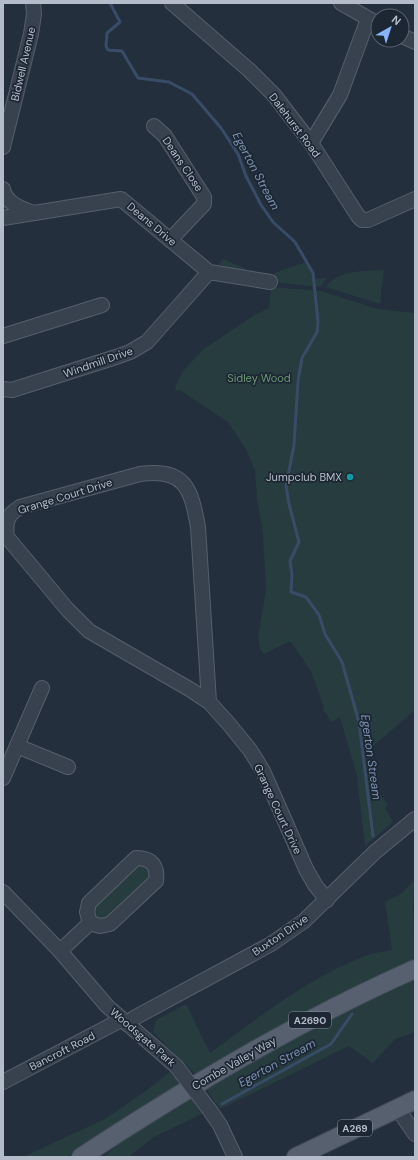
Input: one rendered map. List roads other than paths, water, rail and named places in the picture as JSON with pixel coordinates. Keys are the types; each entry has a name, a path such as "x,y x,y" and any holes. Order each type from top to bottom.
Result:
{"main road":[{"name":"Combe Valley Way","path":"81,1157 180,1095 261,1047 357,995 415,970"},
{"name":"A269","path":"296,1157 415,1100"}],"street":[{"name":"Bidwell Avenue","path":"3,147 31,34 34,14 33,3"},
{"name":"Dalehurst Road","path":"172,3 249,70 274,95 311,143 355,213 362,220 368,220 415,199"},
{"path":"341,3 370,20"},
{"path":"311,143 340,95 370,29"},
{"name":"Deans Close","path":"155,126 165,136 204,197 204,204 170,240"},
{"path":"3,191 18,207 34,213"},
{"name":"Deans Drive","path":"3,218 121,199 209,272"},
{"path":"209,272 270,282"},
{"name":"Windmill Drive","path":"3,389 12,390 130,352 147,342 209,272"},
{"path":"3,336 104,305"},
{"name":"Grange Court Drive","path":"209,702 198,527 188,489 182,482 167,473 158,471 140,474 20,507 11,513 7,519 5,527 7,537 66,609 90,631 209,702 250,750 262,771 306,869 315,885 327,900"},
{"path":"3,778 42,688"},
{"path":"17,746 68,768"},
{"name":"Buxton Drive","path":"124,1022 271,944 304,921 375,852 415,819"},
{"path":"136,858 144,858 152,863 157,870 156,881 110,924 100,926 90,922 87,912 89,903 136,858"},
{"name":"Woodsgate Park","path":"3,892 60,951 124,1022 176,1066 220,1125 235,1157"},
{"path":"60,951 90,922"},
{"name":"Bancroft Road","path":"3,1082 124,1022"},
{"path":"397,1108 415,1134"}],"waterway":[{"name":"Egerton Stream","path":"110,3 120,22 107,33 106,46 108,50 122,51 138,78 169,82 192,94 221,128 238,154 246,176 261,205 273,222 295,242 313,273 318,322 317,332 302,358 298,381 294,445 286,486 299,542 290,561 292,575 291,592 306,597 319,615 325,634 342,662 359,722 373,836"},
{"name":"Egerton Stream","path":"222,1104 331,1044 352,1014"}],"place":[{"name":"Jumpclub BMX","path":"350,477"}],"park label":[{"name":"Sidley Wood","path":"259,378"}]}
